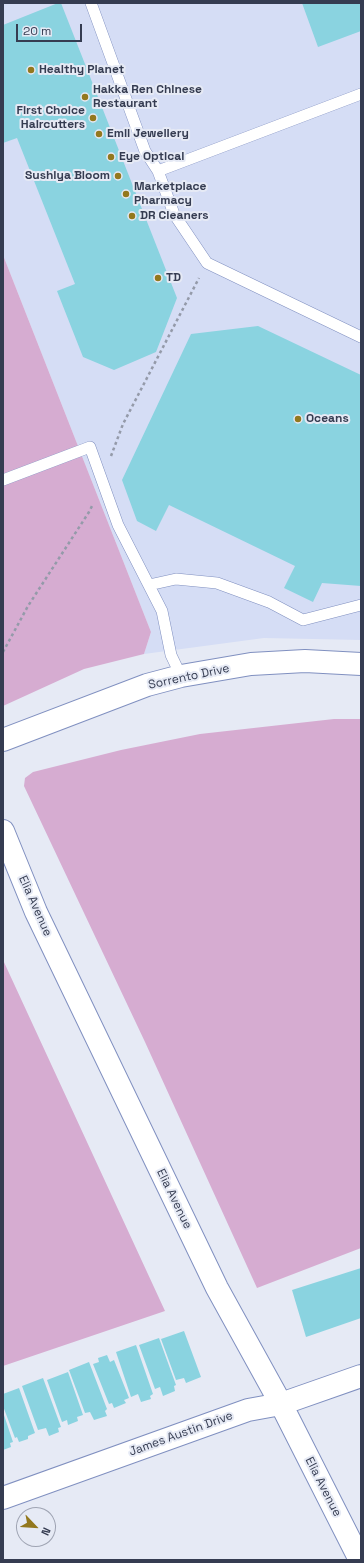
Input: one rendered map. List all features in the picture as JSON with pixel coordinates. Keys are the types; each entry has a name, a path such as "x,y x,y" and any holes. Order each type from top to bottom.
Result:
{"street":[{"name":"Sorrento Drive","path":"3,740 147,685 181,676 251,664 305,662 361,664"},
{"name":"Elia Avenue","path":"3,830 36,912 217,1288 281,1404 360,1560"},
{"name":"James Austin Drive","path":"3,1498 248,1410 281,1404 361,1376"}],"lane":[{"path":"91,3 145,151 158,171 174,214 207,263 361,337"},
{"path":"158,171 361,94"},
{"path":"3,480 90,447 118,525 162,611 170,655 181,676"},
{"path":"149,585 176,579 217,583 268,602 303,620 361,605"}],"path":[{"path":"3,652 28,606 89,512 123,424 207,263"}],"shaded area":[{"path":"3,3 361,3 361,640 264,638 144,654 151,632 3,255"},
{"path":"3,255 151,632 144,654 84,669 3,706"},
{"path":"334,719 361,719 361,1248 257,1288 145,1042 24,786 25,778 33,772 121,750 200,734"},
{"path":"3,960 165,1311 3,1366"}],"building":[{"path":"61,3 177,298 156,352 114,370 83,357 57,291 75,284 17,138 3,143 3,25"},
{"path":"302,3 361,3 361,31 318,47"},
{"path":"258,326 361,375 361,586 322,583 313,602 284,588 295,566 169,505 156,531 137,521 122,480 191,334"},
{"path":"361,1268 361,1318 306,1337 292,1290"},
{"path":"184,1331 201,1377 186,1383 184,1378 176,1380 161,1339"},
{"path":"159,1338 176,1385 174,1386 175,1391 163,1396 160,1387 155,1389 139,1345"},
{"path":"136,1345 153,1394 150,1396 151,1399 141,1402 138,1394 131,1397 116,1352"},
{"path":"107,1355 110,1362 114,1360 129,1398 124,1400 126,1403 114,1408 112,1403 109,1404 93,1364 99,1362 98,1358"},
{"path":"89,1362 107,1409 105,1411 107,1416 94,1420 90,1412 85,1413 69,1370"},
{"path":"68,1372 83,1415 77,1417 78,1421 68,1425 67,1420 62,1422 47,1380"},
{"path":"43,1378 61,1427 58,1428 59,1432 49,1436 46,1428 38,1430 22,1386"},
{"path":"19,1388 35,1433 28,1436 28,1439 19,1442 17,1437 15,1438 3,1406 3,1394"},
{"path":"3,1412 13,1442 10,1443 11,1447 3,1450"}],"place":[{"name":"Healthy Planet","path":"31,70"},
{"name":"Hakka Ren Chinese Restaurant","path":"85,97"},
{"name":"First Choice Haircutters","path":"93,118"},
{"name":"Emil Jewellery","path":"99,134"},
{"name":"Eye Optical","path":"111,157"},
{"name":"Sushiya Bloom","path":"118,176"},
{"name":"Marketplace Pharmacy","path":"126,194"},
{"name":"DR Cleaners","path":"132,216"},
{"name":"TD","path":"158,278"},
{"name":"Oceans","path":"298,419"}]}
